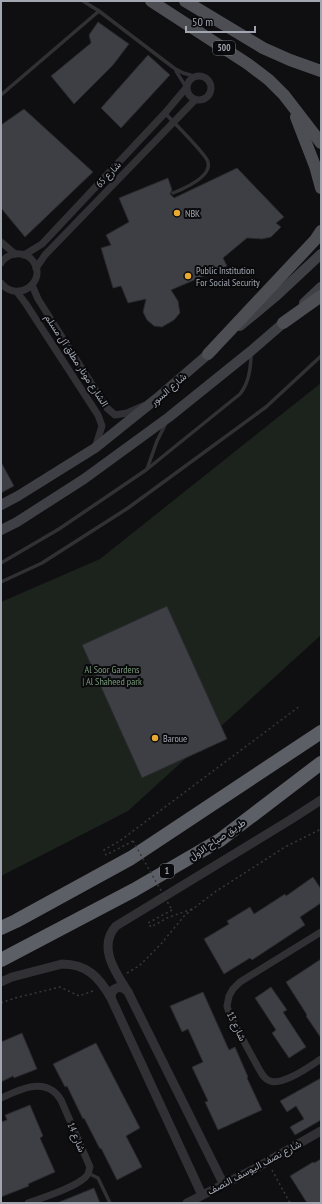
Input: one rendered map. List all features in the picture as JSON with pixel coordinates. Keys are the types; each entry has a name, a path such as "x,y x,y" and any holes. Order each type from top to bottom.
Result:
{"highway":[{"path":"276,762 321,724"},
{"path":"1,928 132,858 321,732"},
{"name":"طريق صباح الاول","path":"1,960 134,890 220,840 321,763"},
{"path":"220,840 321,775"}],"main road":[{"name":"500","path":"150,1 258,71 272,83 290,103 321,143"},
{"name":"500","path":"189,2 263,48 290,60 321,71"},
{"path":"290,103 309,150 321,188"},
{"path":"208,354 315,240 321,231"},
{"name":"شارع السور","path":"1,505 96,448 156,400 275,297 321,254"},
{"path":"1,530 17,522 84,479 169,417 251,351 321,287"},
{"path":"283,323 321,296"}],"street":[{"path":"194,76 206,78 211,88 206,98 202,100 195,100 189,95 186,88 189,81 194,76"},
{"name":"شارع 65","path":"24,255 42,244 165,113 186,88"},
{"name":"شارع 65","path":"36,268 45,255 195,100"},
{"path":"1,242 15,254"},
{"path":"1,263 6,257 15,254 24,255 30,258 36,268 36,278 32,285 23,291 17,292 8,290 2,286"},
{"name":"الشارع مونار مطلق آل مسلم","path":"32,285 38,299 107,408 115,414 127,413 156,400"},
{"name":"الشارع مونار مطلق آل مسلم","path":"17,292 98,415 102,426 96,448"},
{"name":"طريق صباح الاول","path":"224,1185 128,992 110,961 108,950 110,935 116,926 321,800"},
{"name":"شارع 13","path":"321,932 240,982 229,996 228,1006 230,1016 259,1069 264,1077 271,1082 283,1080 296,1075 321,1059"},
{"path":"1,982 12,977 52,965 70,964 80,966 88,970 105,987 202,1195"},
{"path":"111,998 111,994 116,987 125,988 128,992"},
{"name":"شارع 14","path":"1,1098 35,1086 45,1087 54,1092 62,1100 87,1159 90,1167 88,1173"},
{"name":"شارع نصف اليوسف النصف","path":"187,1203 224,1185 321,1131"},
{"path":"28,1203 74,1185 83,1179 88,1173"}],"lane":[{"path":"83,1 99,11 174,68 194,76"},
{"path":"1,95 99,11"},
{"path":"174,68 186,88"},
{"path":"165,113 200,151 209,164 205,173 193,185 173,193"},
{"path":"1,563 59,529 146,470 240,394 245,388 250,368 251,351"},
{"path":"1,582 42,563 128,508 266,407 321,356"},
{"path":"146,470 157,441 169,417"},
{"path":"88,1173 98,1178 110,1203"}],"path":[{"path":"194,909 167,918 151,927 148,923 172,910 133,841 106,855 104,850 121,840 300,706"},
{"path":"119,978 139,966 161,944 185,916 234,879 285,847 321,829"},
{"path":"1,1003 60,987 79,996 105,987"},
{"path":"268,1161 290,1203"}],"green space":[{"name":"Al Soor Gardens | Al Shaheed park","path":"321,383 321,635 128,811 1,876 1,602 100,559"}],"building":[{"path":"98,22 129,44 113,65 74,104 51,76 91,43 89,35"},
{"path":"148,55 170,75 121,128 101,108"},
{"path":"24,109 93,172 25,237 1,208 1,125"},
{"path":"237,168 284,217 276,223 281,227 271,237 262,239 247,238 223,258 227,266 171,290 178,301 180,313 174,320 162,327 154,326 147,320 143,312 146,299 128,303 121,286 113,288 101,248 111,245 106,235 129,222 119,198 168,178 172,190 170,194 174,198"},
{"path":"1,462 14,486 1,493"},
{"path":"167,606 227,739 142,778 82,645"},
{"path":"313,877 321,889 321,903 300,917 305,925 252,960 250,958 224,974 204,939 229,924 227,921 250,907 254,914 285,894 286,896"},
{"path":"321,959 321,1038 286,982"},
{"path":"271,987 287,1010 283,1012 306,1047 289,1058 272,1033 276,1030 255,998"},
{"path":"203,992 229,1050 235,1047 262,1110 218,1130 205,1102 208,1101 192,1067 203,1062 188,1029 182,1032 170,1006"},
{"path":"22,1033 37,1069 14,1078 13,1076 1,1082 1,1042"},
{"path":"96,1043 140,1128 126,1136 142,1167 117,1180 101,1148 100,1149 84,1118 83,1119 67,1086 65,1087 53,1064"},
{"path":"321,1078 321,1120 295,1135 290,1127 304,1119 296,1106 287,1112 280,1101"},
{"path":"30,1105 43,1136 40,1138 55,1172 28,1184 29,1186 1,1197 1,1122 7,1120 5,1115"},
{"path":"321,1159 321,1203 307,1203 290,1176 313,1162 314,1163"},
{"path":"94,1188 100,1203 57,1203"}],"place":[{"name":"NBK","path":"177,213"},
{"name":"Public Institution For Social Security","path":"188,276"},
{"name":"Baroue","path":"155,738"}]}
